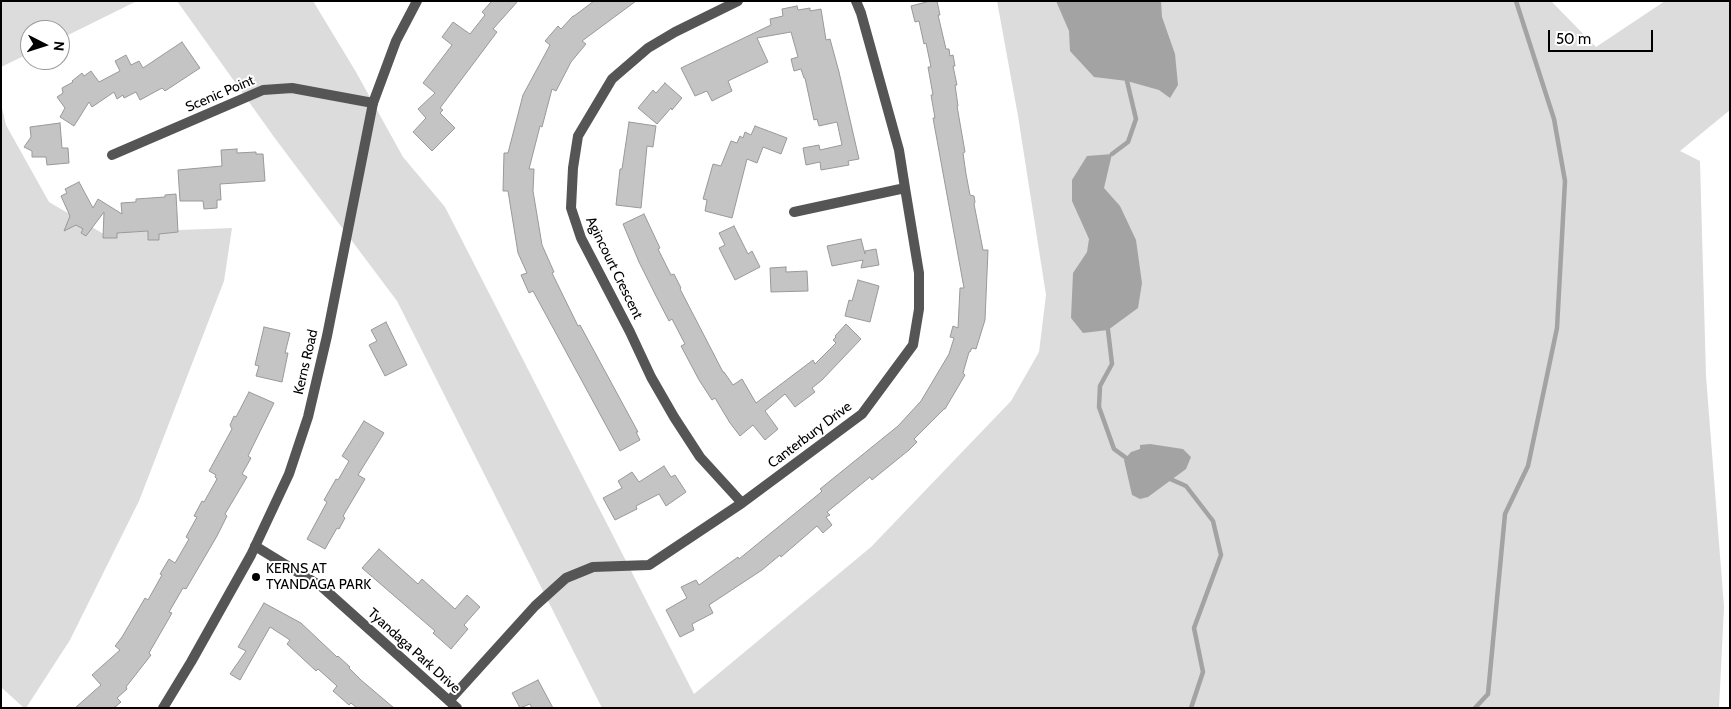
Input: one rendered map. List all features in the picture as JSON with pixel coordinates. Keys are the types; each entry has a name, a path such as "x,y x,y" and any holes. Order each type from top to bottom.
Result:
{"street":[{"name":"Kerns Road","path":"163,708 191,662 254,546 288,474 308,417 327,336 373,103 396,40 417,1"},
{"name":"Agincourt Crescent","path":"738,1 654,44 612,79 578,136 572,168 571,208 581,238 651,377 674,417 700,457 742,503"},
{"name":"Canterbury Drive","path":"449,700 535,606 566,578 593,567 649,564 742,503 862,414 913,345 919,309 919,274 899,150 856,1"},
{"name":"Scenic Point","path":"112,155 263,90 292,88 373,103"},
{"path":"794,212 905,188"},
{"name":"Tyandaga Park Drive","path":"254,546 322,587 457,708"}],"shaded area":[{"path":"1,1 137,1 70,34 70,20 20,20 20,58 1,67"},
{"path":"177,1 313,1 356,72 403,157 445,207 694,694 871,547 1011,401 1039,352 1046,295 1018,116 997,1 1551,1 1596,47 1665,1 1730,1 1730,110 1680,151 1700,161 1706,376 1724,607 1719,708 602,708 397,301 274,137"},
{"path":"1056,1 1161,1 1162,17 1175,54 1178,85 1170,98 1159,90 1127,81 1094,77 1070,51 1069,31"},
{"path":"1,104 6,125 49,202 102,233 232,228 224,281 139,501 70,640 26,708 1,687"},
{"path":"1112,154 1104,188 1120,206 1136,240 1142,283 1138,308 1108,330 1083,333 1071,318 1073,273 1087,252 1089,239 1072,201 1072,180 1087,156"},
{"path":"1150,444 1183,449 1191,457 1186,469 1148,497 1140,499 1132,495 1124,460 1131,452 1140,449 1140,445"}],"building":[{"path":"492,1 518,1 493,29 497,32 440,108 443,110 440,113 455,128 432,151 413,132 426,118 418,109 435,93 423,83 452,45 442,37 453,22 470,34 485,15 482,12"},
{"path":"594,1 636,1 582,41 586,44 571,62 556,91 552,89 529,169 534,169 533,191 542,245 554,272 552,273 578,326 580,325 638,432 636,432 640,440 620,451 533,291 529,293 521,275 527,273 518,253 508,191 503,191 504,153 508,153 523,95 550,45 545,41 558,26 561,29 573,16"},
{"path":"937,1 940,15 938,15 946,49 949,49 950,56 953,55 957,85 955,85 957,106 965,152 963,153 966,174 970,195 974,196 983,250 988,250 985,320 976,349 972,348 969,352 963,373 965,375 945,409 914,439 917,442 909,450 872,480 870,477 827,512 830,515 826,517 832,525 823,533 817,526 781,557 780,555 762,570 709,605 713,613 692,624 694,630 680,637 666,610 687,598 681,587 696,580 699,585 738,557 739,559 820,493 822,491 820,489 898,426 921,401 949,354 954,338 950,337 953,326 958,328 960,288 964,288 933,118 935,118 931,95 933,95 928,67 931,67 919,21 915,22 911,6"},
{"path":"797,6 798,10 810,8 810,11 821,9 826,40 830,39 859,159 848,161 849,165 821,170 820,162 806,165 803,148 819,145 820,150 842,145 837,122 819,126 817,119 814,120 805,78 801,69 794,71 791,59 798,57 791,32 757,38 768,62 728,81 732,91 712,101 707,91 695,96 681,68 771,25 770,19 783,16 782,9"},
{"path":"182,42 200,68 165,91 162,88 140,100 136,92 124,98 123,95 117,99 114,92 92,107 89,102 74,126 60,117 65,108 57,97 63,93 62,88 73,82 82,73 84,76 91,71 99,82 120,71 115,61 126,55 131,65 139,61 143,68"},
{"path":"665,83 682,98 657,124 638,108 653,90 656,93"},
{"path":"629,122 656,126 653,147 647,146 641,208 616,205 620,169 622,169"},
{"path":"60,123 62,148 68,148 69,163 47,165 46,157 32,157 32,151 24,147 31,137 30,127"},
{"path":"755,126 787,138 781,154 763,147 757,163 747,159 732,218 705,211 707,200 703,199 713,164 721,166 731,141 737,143 740,136 743,138 745,132 751,135"},
{"path":"237,149 237,153 256,152 256,154 263,154 265,181 220,184 221,200 217,200 217,208 204,209 203,201 180,201 178,170 222,166 221,150"},
{"path":"79,182 93,208 98,199 122,214 121,203 136,202 136,199 165,197 165,195 176,194 178,232 159,234 159,240 148,240 148,231 117,233 117,238 103,238 104,212 86,236 81,233 83,229 76,225 64,231 70,216 61,196 67,193 65,189"},
{"path":"644,214 671,275 674,274 723,372 733,385 742,379 756,403 813,360 815,364 836,343 833,340 835,336 846,324 861,339 812,388 815,392 795,407 785,394 765,411 778,429 765,440 753,425 740,436 715,398 712,400 699,380 681,346 685,344 672,319 669,321 656,296 623,224"},
{"path":"734,226 748,254 752,251 760,267 735,280 719,248 725,245 719,233"},
{"path":"861,239 865,254 865,251 876,249 879,265 861,268 863,260 832,266 827,246"},
{"path":"786,267 786,272 807,271 808,291 771,292 770,268"},
{"path":"858,280 879,286 870,322 845,316 849,300 852,301"},
{"path":"386,322 407,365 385,376 369,345 377,341 371,330"},
{"path":"264,327 290,333 285,353 288,353 282,382 256,376 259,366 255,365"},
{"path":"249,392 274,403 248,456 251,458 242,474 247,477 225,514 227,516 217,536 186,589 183,588 169,612 172,613 149,653 151,655 126,687 127,689 117,698 121,702 114,708 75,708 101,685 92,675 120,650 115,646 145,598 148,600 169,559 175,563 189,539 186,537 197,517 194,516 217,479 216,475 209,471 232,429 230,425 234,416 236,417"},
{"path":"364,421 384,433 358,475 365,479 343,516 345,518 339,529 337,528 325,549 307,539 327,502 324,500 349,461 342,456"},
{"path":"664,466 671,477 675,475 686,492 666,506 659,494 636,506 637,509 615,520 603,498 622,488 618,481 632,472 639,482"},
{"path":"379,549 418,584 422,579 455,609 467,595 480,607 464,625 468,629 451,649 433,633 435,631 362,568"},
{"path":"264,603 301,623 350,667 361,680 394,708 357,708 351,703 349,705 333,691 337,686 318,669 316,671 287,644 290,640 270,627 240,680 230,674 246,651 238,647"},
{"path":"538,680 553,708 532,708 530,704 520,708 512,693"}],"waterway":[{"path":"1475,708 1488,694 1505,514 1528,466 1557,328 1565,181 1554,119 1516,1"},
{"path":"1112,154 1128,142 1136,119 1127,81"},
{"path":"1108,330 1112,364 1100,386 1099,407 1114,449 1129,460"},
{"path":"1168,478 1186,486 1213,521 1221,555 1194,628 1203,672 1191,708"}],"place":[{"name":"KERNS AT TYANDAGA PARK","path":"256,577"}]}
